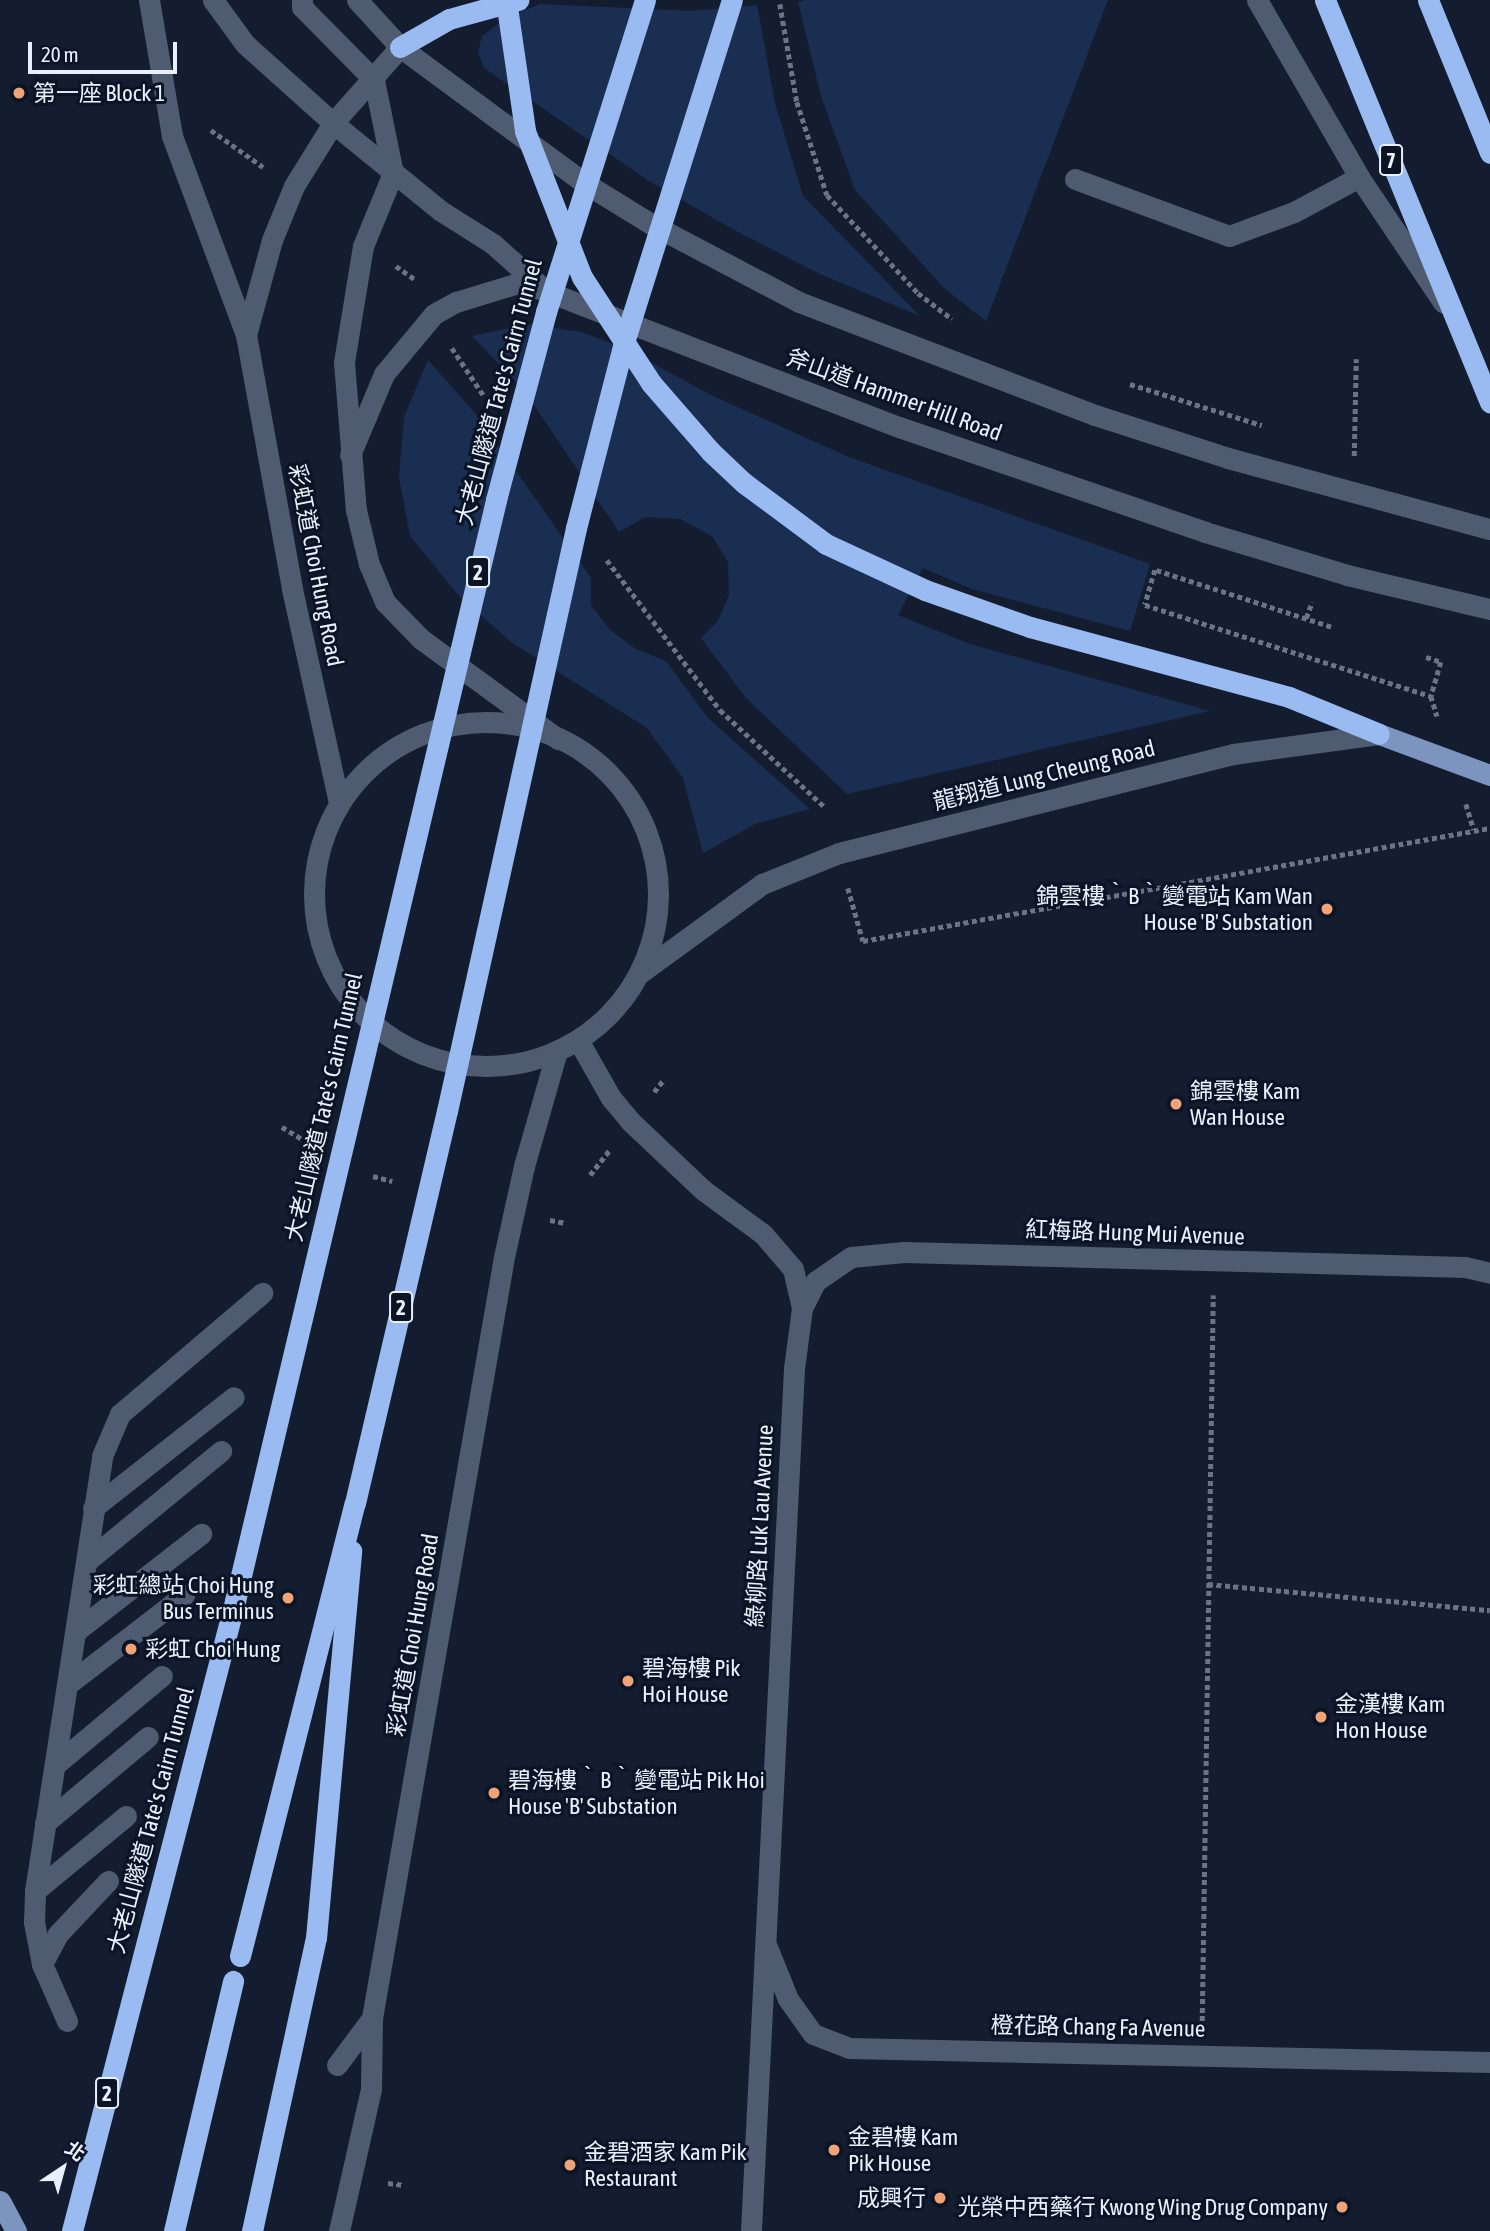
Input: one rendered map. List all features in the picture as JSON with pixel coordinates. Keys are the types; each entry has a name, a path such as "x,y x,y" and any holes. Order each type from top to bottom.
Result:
{"highway":[{"path":"506,0 518,97 541,180 582,277 614,332 681,421 744,483 827,544 877,569 972,609 1289,697 1380,734"},
{"path":"400,47 449,19 518,0"},
{"name":"大老山隧道 Tate's Cairn Tunnel","path":"72,2231 235,1601 502,475 546,312 645,0"},
{"name":"2","path":"240,1956 355,1503 598,440 673,179 732,0"},
{"name":"7","path":"1325,0 1490,402"},
{"path":"1428,0 1490,153"},
{"path":"252,2231 316,1938 355,1503"},
{"path":"174,2231 233,1981"}],"main road":[{"name":"彩虹道 Choi Hung Road","path":"149,0 172,136 246,335 292,589 339,803"},
{"path":"213,0 246,44 334,123"},
{"path":"302,0 302,7 374,80 393,173 363,246 344,362 356,510 369,564 385,602 455,668 601,766 633,805 653,852 658,902 655,928 638,975 612,1011 578,1040 557,1051 496,1066 433,1057 392,1037 352,1001 323,948 315,909 317,859 339,803 360,775 388,752 419,735 489,722 525,727 558,738"},
{"path":"356,0 400,47 583,182 730,268 919,351 1228,458 1490,529"},
{"path":"1257,0 1359,177 1457,321"},
{"name":"彩虹道 Choi Hung Road","path":"246,335 272,240 294,186 334,123 400,47"},
{"name":"斧山道 Hammer Hill Road","path":"334,123 393,173 493,244 546,291 899,427 1205,532 1346,575 1490,609"},
{"path":"1074,178 1229,236 1294,212 1359,177"},
{"path":"351,455 384,374 434,314 456,302 518,284 546,291"},
{"name":"龍翔道 Lung Cheung Road","path":"638,975 762,884 839,853 1233,754 1380,734 1490,775"},
{"name":"綠柳路 Luk Lau Avenue","path":"578,1040 611,1098 630,1121 683,1172 763,1234 793,1269 802,1308 794,1369 751,2231"},
{"name":"彩虹道 Choi Hung Road","path":"339,2231 371,2089 372,2018 506,1246 557,1051"},
{"name":"紅梅路 Hung Mui Avenue","path":"802,1308 816,1280 851,1257 904,1252 1465,1267 1490,1273"},
{"path":"67,2021 42,1964 34,1922 35,1891 102,1456 120,1414 262,1293"},
{"path":"93,1508 234,1397"},
{"path":"86,1562 221,1451"},
{"path":"75,1632 201,1534"},
{"path":"67,1685 184,1595"},
{"path":"55,1765 162,1676"},
{"path":"46,1823 148,1738"},
{"path":"35,1891 126,1816"},
{"path":"42,1964 58,1934 108,1881"},
{"name":"橙花路 Chang Fa Avenue","path":"765,1940 788,1999 813,2034 849,2048 1490,2062"},
{"path":"337,2065 372,2018"},
{"path":"0,2201 16,2231"}],"path":[{"path":"780,4 797,102 827,195 918,293 956,321"},
{"path":"204,125 267,170"},
{"path":"390,261 416,280"},
{"path":"452,347 488,401"},
{"path":"1119,380 1276,430"},
{"path":"1342,450 1355,455"},
{"path":"604,556 720,710 826,808"},
{"path":"1284,611 1331,626"},
{"path":"1426,657 1441,662 1431,696"},
{"path":"847,884 863,941 1490,828"},
{"path":"1204,1979 1213,1262"},
{"path":"1208,1584 1490,1610"},
{"path":"386,2183 404,2186"}],"shaded area":[{"path":"1108,0 986,321 944,288 855,190 821,96 798,2"},
{"path":"541,4 692,11 757,5 775,103 803,196 920,316 820,274 736,231 649,181 484,68 478,52 482,36 509,16"},
{"path":"527,324 582,332 626,349 713,396 849,457 1150,564 1130,631 972,589 923,568 898,615 970,644 1210,711 847,794 746,698 701,638 718,621 729,595 728,562 713,537 681,519 645,517 619,532 524,390 472,336"},
{"path":"428,360 476,414 591,578 591,605 610,630 636,649 666,661 708,718 810,809 755,824 703,853 683,778 647,728 511,642 459,596 410,536 399,477 404,417"}],"place":[{"name":"第一座 Block 1","path":"19,93"},
{"name":"錦雲樓‵B‵變電站 Kam Wan House 'B' Substation","path":"1327,909"},
{"name":"錦雲樓 Kam Wan House","path":"1176,1104"},
{"name":"彩虹總站 Choi Hung Bus Terminus","path":"288,1598"},
{"name":"彩虹 Choi Hung","path":"131,1649"},
{"name":"碧海樓 Pik Hoi House","path":"628,1681"},
{"name":"金漢樓 Kam Hon House","path":"1321,1717"},
{"name":"碧海樓‵B‵變電站 Pik Hoi House 'B' Substation","path":"494,1793"},
{"name":"金碧樓 Kam Pik House","path":"834,2150"},
{"name":"金碧酒家 Kam Pik Restaurant","path":"570,2165"},
{"name":"成興行","path":"940,2198"},
{"name":"光榮中西藥行 Kwong Wing Drug Company","path":"1342,2207"}]}
